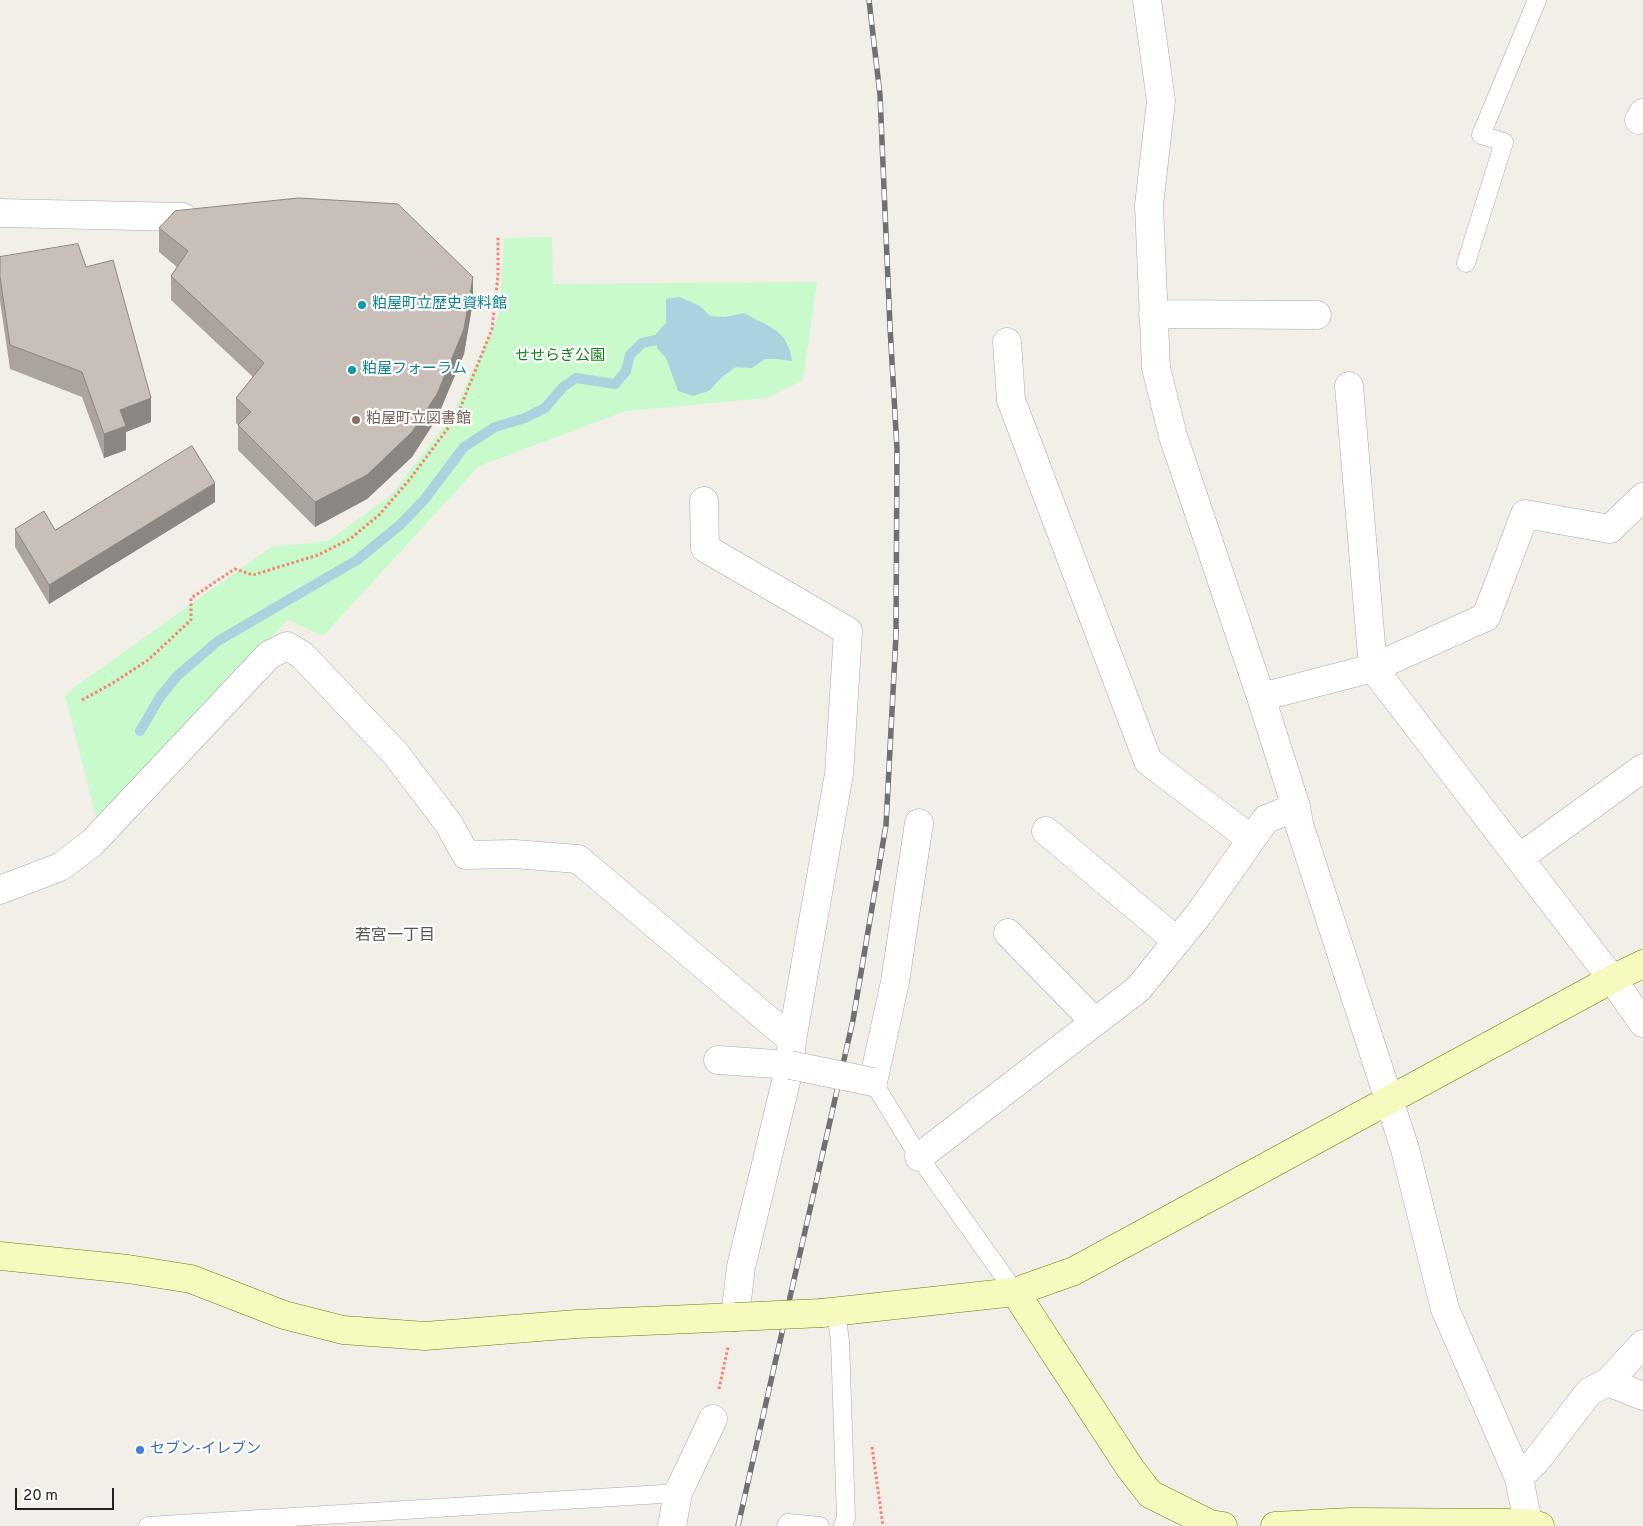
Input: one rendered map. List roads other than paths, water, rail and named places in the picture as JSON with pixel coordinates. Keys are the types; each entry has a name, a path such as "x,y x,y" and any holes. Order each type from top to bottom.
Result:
{"street":[{"path":"1147,0 1161,101 1149,205 1156,368 1173,436 1296,807 1405,1148 1445,1309 1519,1478 1534,1524 1275,1526"},
{"path":"0,213 183,217"},
{"path":"1153,314 1317,315"},
{"path":"1007,342 1011,400 1148,761 1251,838"},
{"path":"1349,386 1373,668 1612,979 1643,1023"},
{"path":"1260,697 1373,668 1486,617 1525,514 1610,529 1643,497"},
{"path":"704,500 705,548 848,631 839,774 791,1052 741,1267 735,1317"},
{"path":"0,890 60,867 92,843 269,655 287,646 302,655 394,753 449,824 466,855 514,854 578,860 791,1052 873,1082 895,982 919,823"},
{"path":"1519,858 1643,768"},
{"path":"919,1157 1138,989 1199,914 1266,819 1296,807"},
{"path":"1046,831 1176,941"},
{"path":"1008,933 1095,1022"},
{"path":"0,1256 128,1269 191,1279 284,1315 343,1330 424,1336 577,1324 829,1313 1015,1292 1074,1271 1612,979 1643,964"},
{"path":"718,1060 791,1052"},
{"path":"1015,1292 1130,1468 1150,1494 1210,1524 1223,1526"},
{"path":"1519,1478 1536,1461 1589,1392 1608,1382 1643,1344"},
{"path":"1608,1382 1643,1396"},
{"path":"672,1526 678,1493 713,1419"}],"lane":[{"path":"1466,263 1504,142 1481,135 1537,0"},
{"path":"873,1082 919,1157 1015,1292"},
{"path":"829,1313 840,1341 846,1507 846,1517 842,1526"},
{"path":"148,1526 678,1493"},
{"path":"786,1526 788,1523 820,1526"}],"water":[{"path":"680,297 700,306 710,316 725,317 744,313 776,330 786,342 792,361 765,359 752,368 736,367 722,377 709,391 693,396 678,391 666,358 657,348 656,334 666,323 666,299"}],"waterway":[{"path":"140,731 160,697 177,676 218,641 357,560 400,525 424,500 464,447 495,427 525,418 545,408 563,387 576,378 615,384 626,371 630,355 642,343 656,340"}],"railway":[{"path":"738,1526 853,1020 886,825 896,635 897,449 880,95 869,0"}],"place":[{"name":"粕屋町立歴史資料館","path":"362,305"},
{"name":"粕屋フォーラム","path":"352,370"},
{"name":"粕屋町立図書館","path":"356,420"},
{"name":"セブン-イレブン","path":"140,1450"}],"district":[{"name":"若宮一丁目","path":"395,937"}],"park label":[{"name":"せせらぎ公園","path":"560,357"}]}
